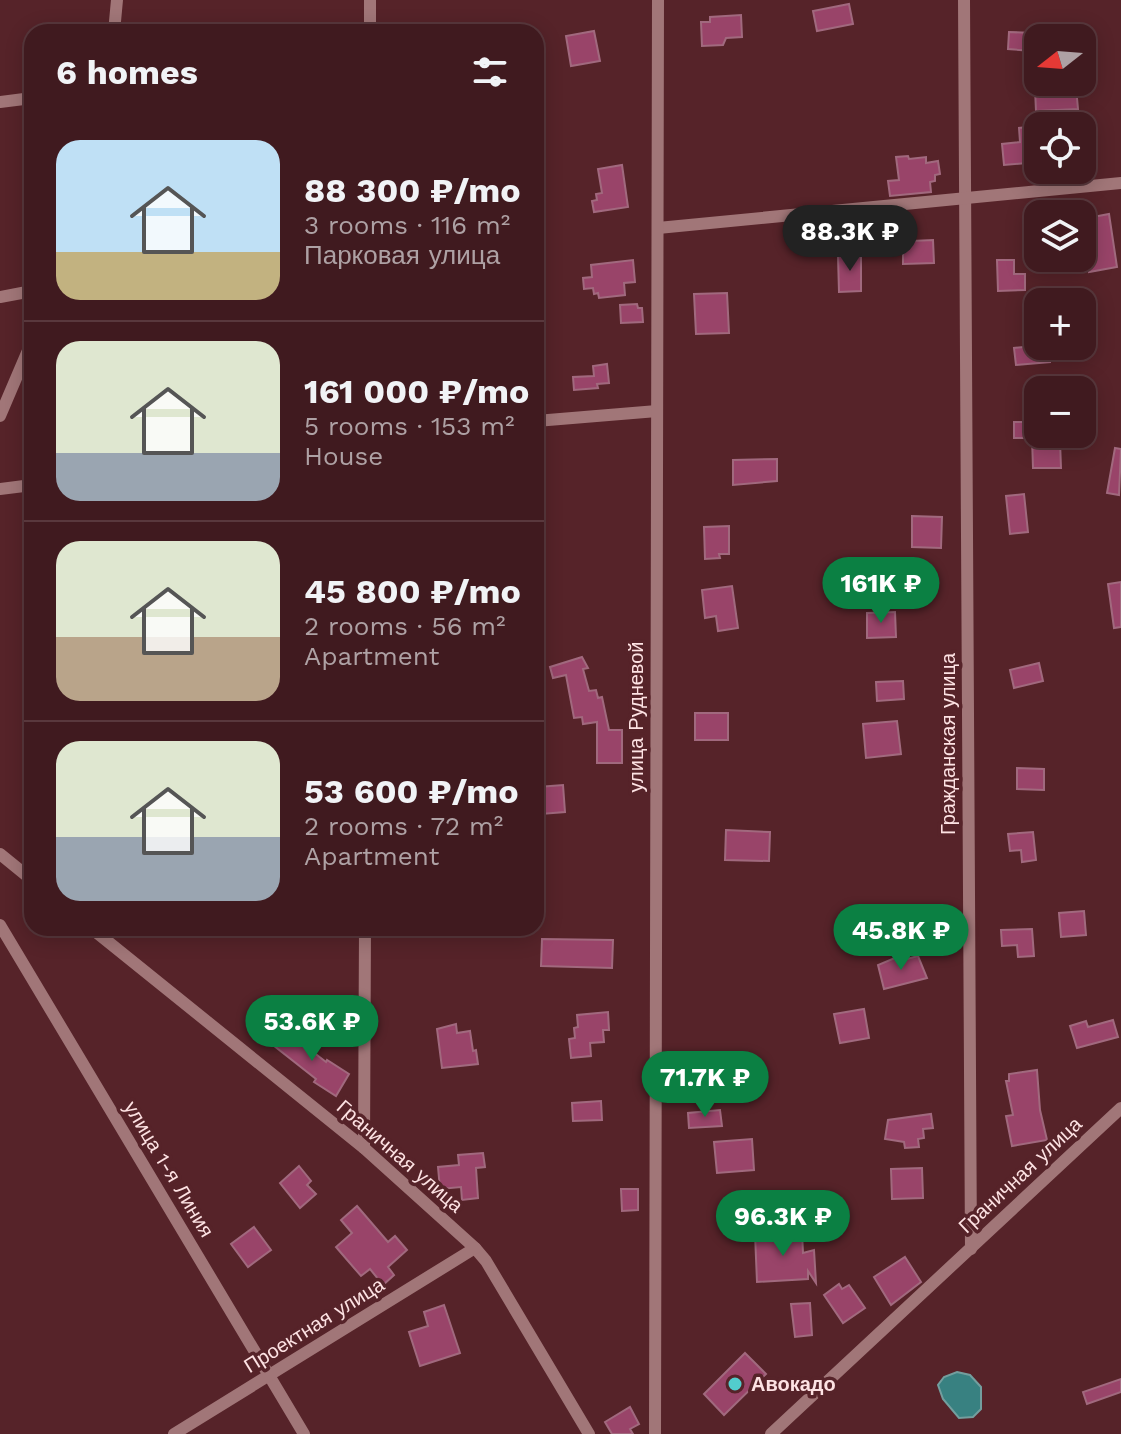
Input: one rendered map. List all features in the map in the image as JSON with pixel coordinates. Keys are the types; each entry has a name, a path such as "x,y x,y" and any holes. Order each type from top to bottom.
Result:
{"street":[{"path":"115,24 117,0"},
{"path":"370,0 370,24"},
{"name":"улица Рудневой","path":"655,1434 658,0"},
{"name":"Гражданская улица","path":"964,0 971,1249"},
{"path":"0,102 24,99"},
{"path":"658,228 1121,183"},
{"path":"0,297 24,292"},
{"path":"0,416 24,360"},
{"path":"544,420 657,411"},
{"path":"0,489 24,486"},
{"path":"0,854 24,874"},
{"name":"улица 1-я Линия","path":"0,925 304,1434"},
{"name":"Граничная улица","path":"101,936 364,1148 475,1248 486,1261 589,1434"},
{"path":"364,1148 365,936"},
{"name":"Граничная улица","path":"771,1434 1121,1108"},
{"name":"Проектная улица","path":"174,1434 475,1248"}],"water":[{"path":"957,1372 970,1375 981,1387 981,1409 973,1417 959,1418 943,1399 938,1385 944,1377"}],"building":[{"path":"849,4 853,24 817,31 813,11"},
{"path":"741,15 742,37 726,38 723,45 702,46 701,22 710,22 710,17"},
{"path":"594,31 600,61 571,66 566,36"},
{"path":"1009,32 1024,33 1024,50 1008,49"},
{"path":"1035,96 1077,96 1078,109 1036,111"},
{"path":"1024,127 1024,163 1004,165 1002,144 1020,142 1019,128"},
{"path":"908,156 909,159 926,157 926,163 938,161 940,174 930,182 931,192 890,196 888,181 899,180 896,157"},
{"path":"622,165 628,207 594,212 592,201 597,200 596,194 602,193 598,169"},
{"path":"1109,214 1117,267 1096,271 1096,216"},
{"path":"894,235 907,235 911,241 933,240 934,263 903,264 903,254 895,252"},
{"path":"861,255 861,291 839,292 838,256"},
{"path":"633,260 635,282 624,283 625,295 599,298 593,288 584,289 583,278 592,277 591,265"},
{"path":"997,260 1014,260 1014,274 1025,274 1024,290 998,291"},
{"path":"727,293 729,333 696,334 694,294"},
{"path":"637,304 638,308 642,308 643,322 621,323 620,305"},
{"path":"1024,347 1024,360 1050,362 1016,365 1014,348"},
{"path":"607,364 609,383 597,384 598,388 574,390 573,377 594,376 593,366"},
{"path":"1014,422 1024,422 1024,438 1014,438"},
{"path":"1032,448 1060,448 1061,468 1033,468"},
{"path":"1115,448 1121,449 1119,495 1107,493"},
{"path":"777,459 777,481 733,485 733,460"},
{"path":"1024,494 1028,532 1010,534 1006,496"},
{"path":"912,516 942,517 941,548 912,547"},
{"path":"729,526 729,554 705,559 704,527"},
{"path":"1121,582 1121,627 1114,628 1108,584"},
{"path":"732,586 738,628 718,631 716,616 705,618 702,590"},
{"path":"895,612 896,637 867,638 867,613"},
{"path":"582,657 588,668 583,669 589,691 596,690 598,698 602,697 609,730 622,730 622,763 597,763 597,722 583,724 582,717 574,718 566,675 553,678 550,667"},
{"path":"1039,663 1043,681 1014,688 1010,670"},
{"path":"903,681 904,699 877,701 876,682"},
{"path":"695,713 728,713 728,740 695,740"},
{"path":"897,721 901,754 866,758 863,724"},
{"path":"1017,768 1044,769 1044,790 1017,789"},
{"path":"563,785 565,812 544,814 544,787"},
{"path":"726,830 770,832 769,861 725,860"},
{"path":"1033,832 1036,860 1022,862 1021,850 1010,851 1008,834"},
{"path":"1084,911 1086,935 1061,937 1059,913"},
{"path":"1032,929 1034,956 1018,957 1017,945 1002,946 1001,930"},
{"path":"542,939 613,940 612,968 541,966"},
{"path":"902,955 903,960 918,956 927,978 884,989 878,965"},
{"path":"864,1009 869,1038 840,1043 834,1014"},
{"path":"608,1012 609,1030 603,1030 604,1042 590,1043 591,1056 571,1058 569,1039 575,1038 577,1015"},
{"path":"1113,1020 1118,1037 1077,1048 1070,1026 1086,1021 1088,1027"},
{"path":"456,1024 457,1033 470,1031 478,1064 442,1068 437,1029"},
{"path":"285,1030 326,1062 349,1074 336,1096 314,1082 316,1079 273,1045"},
{"path":"1037,1070 1040,1110 1047,1140 1012,1146 1006,1116 1013,1115 1006,1081 1009,1081 1009,1074"},
{"path":"601,1101 602,1120 573,1121 572,1103"},
{"path":"720,1110 722,1126 689,1128 688,1113"},
{"path":"931,1114 933,1128 923,1129 924,1138 918,1139 919,1147 905,1148 904,1142 885,1139 888,1120"},
{"path":"752,1139 754,1170 717,1173 714,1142"},
{"path":"483,1153 485,1167 476,1168 478,1198 462,1200 461,1187 440,1189 438,1167 459,1165 458,1155"},
{"path":"299,1166 311,1181 307,1185 316,1194 300,1208 280,1183"},
{"path":"922,1168 923,1198 892,1199 891,1169"},
{"path":"621,1189 638,1189 638,1210 622,1211"},
{"path":"357,1206 388,1242 395,1236 407,1250 388,1267 394,1275 383,1285 370,1269 361,1276 336,1247 352,1233 341,1220"},
{"path":"254,1227 271,1250 248,1267 231,1244"},
{"path":"802,1232 803,1253 814,1250 816,1283 808,1271 808,1279 757,1282 755,1234"},
{"path":"905,1257 921,1282 891,1305 874,1277"},
{"path":"839,1284 842,1289 849,1285 865,1308 843,1323 824,1295"},
{"path":"810,1303 812,1335 795,1337 791,1304"},
{"path":"444,1305 460,1353 420,1366 409,1332 428,1326 424,1312"},
{"name":"Авокадо","path":"745,1353 766,1374 724,1415 704,1394"},
{"path":"1121,1379 1121,1392 1087,1404 1083,1392"},
{"path":"630,1407 639,1424 630,1429 633,1434 612,1434 605,1422"}],"place":[{"name":"Авокадо","path":"735,1384"}]}
